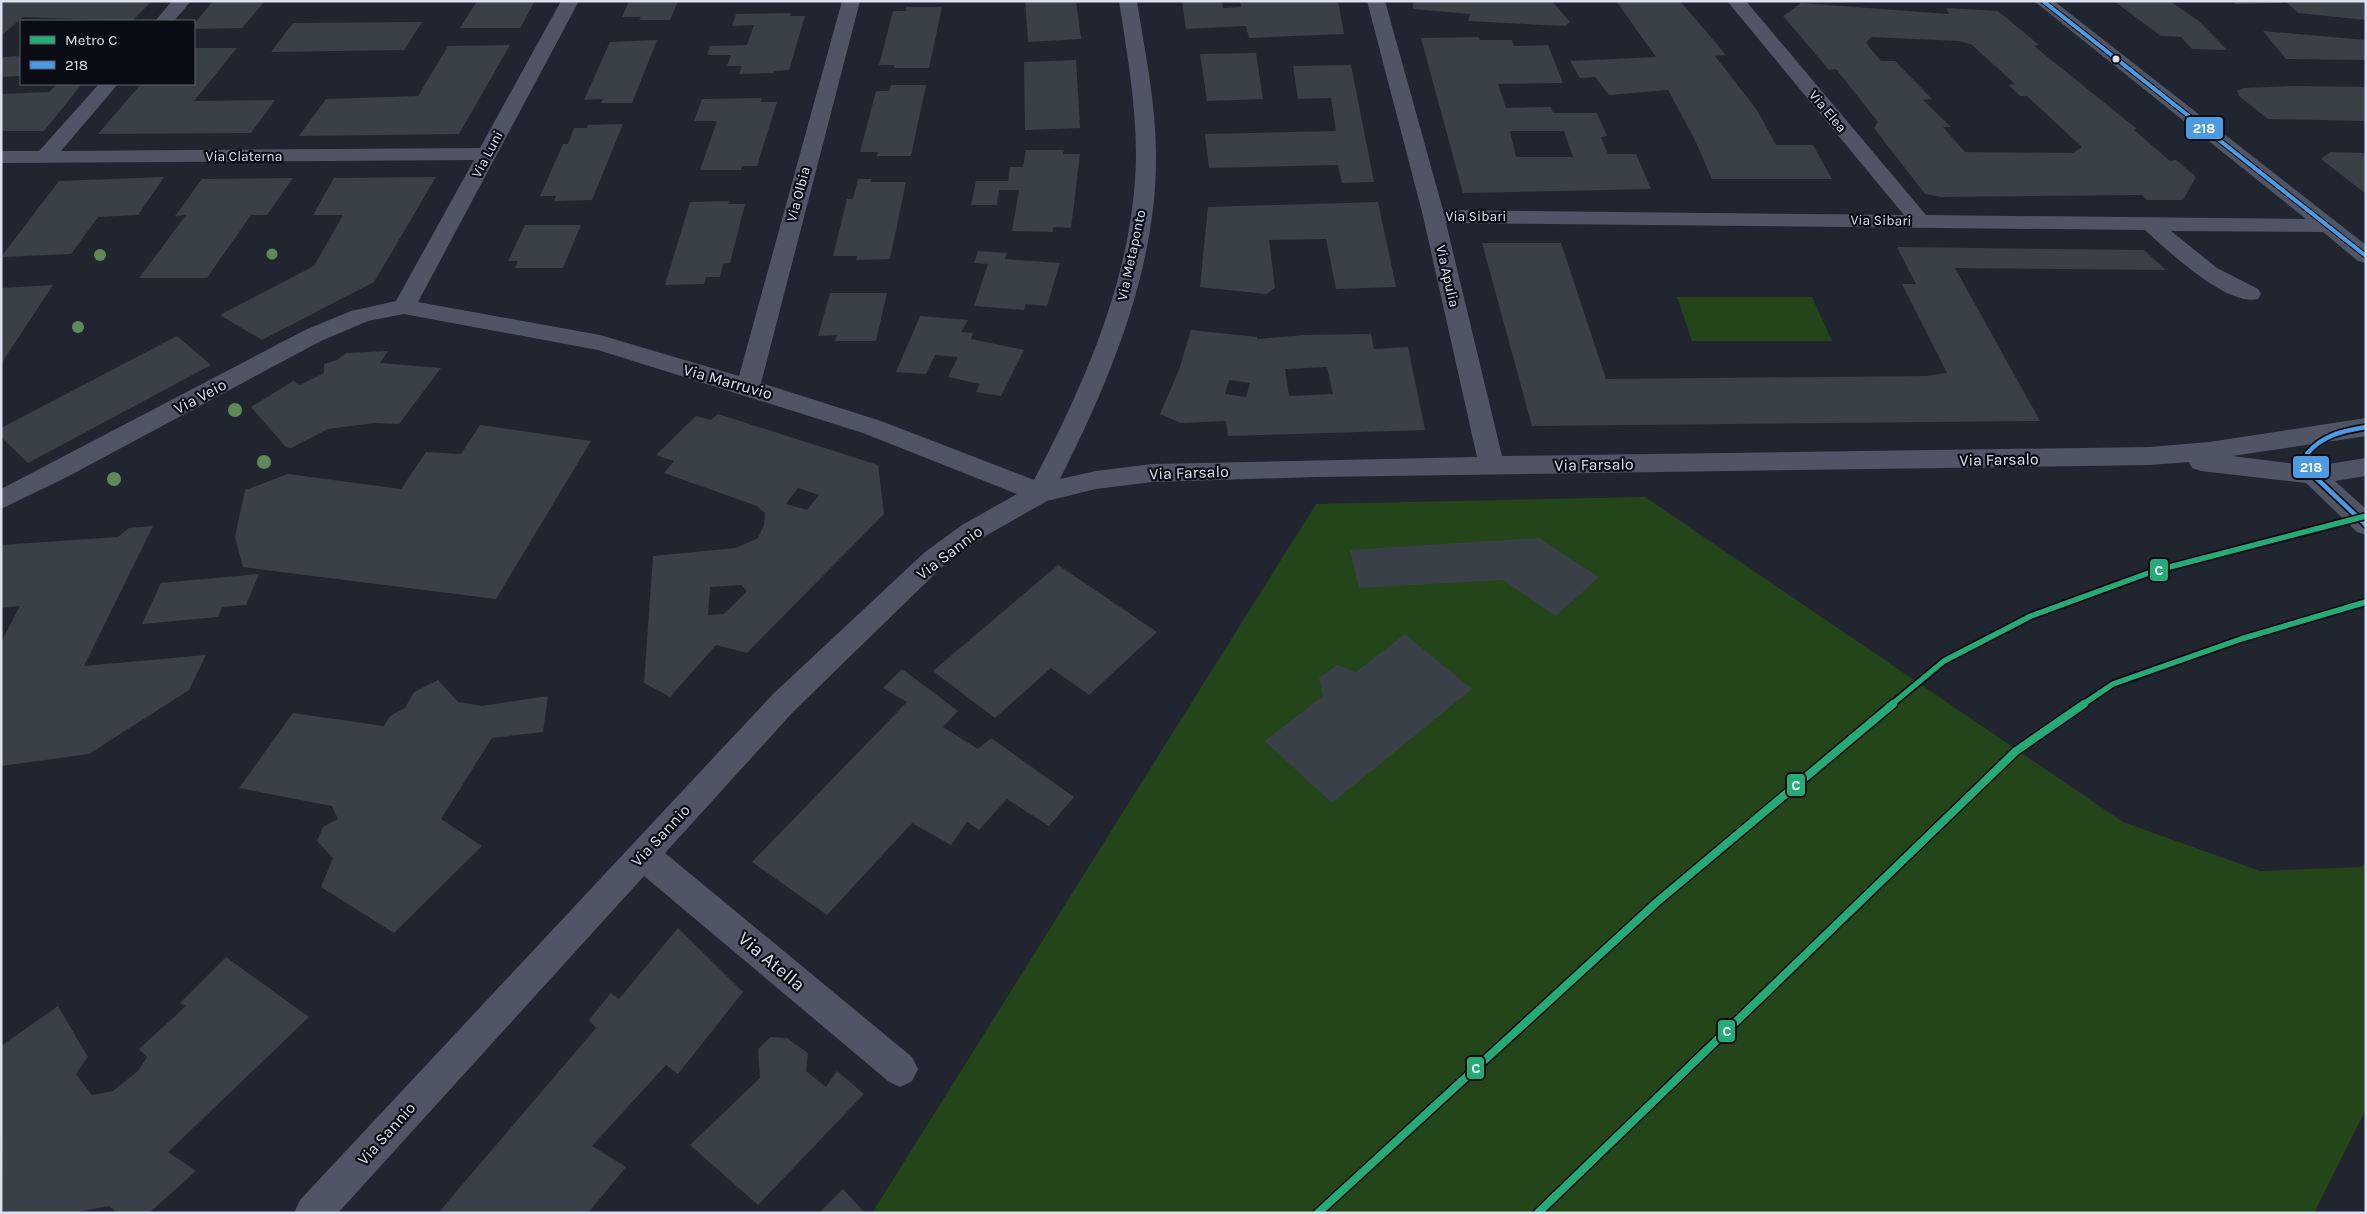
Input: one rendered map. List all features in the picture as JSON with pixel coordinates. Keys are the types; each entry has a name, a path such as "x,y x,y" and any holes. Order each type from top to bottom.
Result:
{"street":[{"path":"165,20 182,1"},
{"name":"Via Luni","path":"404,307 570,1"},
{"name":"Via Olbia","path":"748,387 851,1"},
{"name":"Via Metaponto","path":"1040,493 1076,421 1117,316 1135,250 1144,194 1144,107 1128,1"},
{"name":"Via Apulia","path":"1376,1 1434,216 1491,465"},
{"name":"Via Elea","path":"1736,1 1920,221"},
{"path":"2043,1 2366,256"},
{"path":"44,156 108,85"},
{"name":"Via Claterna","path":"1,157 486,154"},
{"name":"Via Sibari","path":"1434,216 2328,226"},
{"path":"2150,224 2213,276 2226,285 2250,294"},
{"name":"Via Marruvio","path":"404,307 600,344 748,387 872,427 1040,493"},
{"name":"Via Veio","path":"1,500 309,339 365,314 404,307"},
{"name":"Via Farsalo","path":"1040,493 1096,480 1152,473 1491,465 2150,456 2208,451 2366,427"},
{"path":"2330,433 2311,446 2307,454 2314,475 2366,525"},
{"name":"Via Farsalo","path":"2150,456 2314,475 2366,467"},
{"name":"Via Sannio","path":"313,1213 783,703 934,559 971,532 1040,493"},
{"name":"Via Atella","path":"642,854 900,1069"}],"green space":[{"path":"1677,297 1812,297 1832,341 1692,341"},
{"path":"1645,497 2123,822 2260,871 2361,867 2366,863 2366,1109 2314,1213 872,1213 1316,504"}],"building":[{"path":"1,1 152,1 133,20 23,17 1,36"},
{"path":"213,1 265,1 242,28 195,29 195,23"},
{"path":"477,1 535,1 520,28 460,28"},
{"path":"629,1 678,1 670,20 639,20 641,17 622,17"},
{"path":"1025,1 1076,1 1081,39 1028,42"},
{"path":"1182,1 1222,1 1223,8 1241,7 1240,1 1338,1 1344,34 1249,38 1246,26 1186,29"},
{"path":"1413,1 1552,1 1570,22 1565,26 1468,21 1470,14 1413,9"},
{"path":"1616,1 1680,1 1726,55 1715,56 1757,110 1776,145 1813,145 1832,179 1712,179 1694,138 1668,90 1609,95 1595,77 1580,78 1570,61 1656,57"},
{"path":"2114,1 2170,1 2200,22 2227,50 2192,49 2181,37 2161,36"},
{"path":"2233,1 2281,1 2281,3 2236,4"},
{"path":"2285,1 2366,1 2366,20 2298,13"},
{"path":"1801,3 1949,14 1946,8 1998,11 2039,45 2034,46 2137,129 2134,130 2170,161 2176,160 2196,177 2183,200 2147,200 2142,195 1941,197 1925,194 1874,128 1878,122 1836,69 1829,70 1783,16","holes":["1871,37 1959,41 1972,45 2015,84 2009,85 2020,96 2027,96 2082,147 2073,153 1965,152 1943,127 1951,127 1923,100 1932,99 1895,61 1881,61 1866,43"]},
{"path":"906,7 942,7 929,68 894,68 894,65 879,65 893,11 906,11"},
{"path":"791,13 790,16 805,16 789,70 774,71 773,73 739,74 742,66 727,66 731,55 707,55 710,46 747,45 754,25 732,26 736,14"},
{"path":"422,22 404,50 271,52 293,23"},
{"path":"2263,31 2366,40 2366,60 2286,59"},
{"path":"1479,37 1480,40 1512,40 1514,46 1548,45 1563,83 1498,84 1506,108 1551,107 1553,113 1597,113 1607,136 1601,137 1608,154 1636,154 1651,189 1463,193 1421,38","holes":["1510,131 1564,131 1573,157 1516,157"]},
{"path":"657,40 632,103 601,103 603,99 584,100 610,42"},
{"path":"510,45 459,134 299,136 326,99 418,96 448,46"},
{"path":"195,48 237,48 194,101 275,100 251,133 98,134 140,85 195,85"},
{"path":"1256,53 1263,99 1207,101 1200,54"},
{"path":"20,56 20,76 1,77 1,59 4,57"},
{"path":"1076,60 1080,128 1025,130 1024,62"},
{"path":"1351,65 1374,182 1342,183 1338,165 1209,168 1205,134 1336,131 1331,98 1298,99 1293,66"},
{"path":"56,85 81,85 44,131 1,131 1,94 49,92"},
{"path":"891,85 926,85 911,156 877,156 878,152 860,152 876,91 889,91"},
{"path":"2292,86 2366,87 2366,121 2268,119 2239,96 2237,91 2244,88"},
{"path":"762,98 761,102 777,102 757,166 742,166 741,170 700,170 717,121 694,121 702,99"},
{"path":"623,124 592,200 554,201 556,196 540,196 563,144 568,144 574,128 587,128 588,125"},
{"path":"1026,150 1064,150 1063,154 1080,154 1071,228 1053,227 1053,232 1012,231 1019,190 999,190 997,205 971,205 976,181 1008,181 1010,167 1023,167"},
{"path":"2330,152 2366,153 2366,194 2321,159"},
{"path":"164,177 138,215 98,217 71,254 1,257 59,181"},
{"path":"436,177 374,282 262,340 220,315 314,266 343,215 313,215 334,178"},
{"path":"293,178 267,215 251,215 207,278 139,278 186,215 175,216 202,179"},
{"path":"858,179 872,179 871,182 906,182 890,259 856,260 857,256 833,256 847,199 853,199"},
{"path":"729,201 728,204 745,204 730,263 723,264 720,277 706,277 704,284 665,285 690,202"},
{"path":"1378,202 1396,287 1336,289 1326,239 1269,240 1275,288 1266,294 1200,287 1208,207"},
{"path":"525,225 581,225 563,268 515,268 518,261 508,261"},
{"path":"1482,243 1561,243 1606,379 1926,376 1947,373 1902,284 1916,284 1897,247 2144,250 2166,270 1955,268 2040,421 1532,426"},
{"path":"978,251 1007,253 1005,259 1060,263 1047,306 1026,304 1024,310 974,306 988,264 974,263"},
{"path":"53,285 1,364 1,288"},
{"path":"830,293 887,293 876,341 835,341 837,335 818,336"},
{"path":"920,316 968,320 961,332 973,333 971,339 1024,350 1001,396 976,392 980,384 948,377 958,357 935,355 926,374 896,372"},
{"path":"1191,330 1257,337 1257,339 1304,335 1371,334 1374,349 1408,347 1425,430 1228,436 1226,421 1181,423 1160,414 1179,370","holes":["1327,367 1333,394 1289,396 1285,369","1229,380 1250,383 1246,397 1225,394"]},
{"path":"177,336 211,365 28,463 1,437 1,428"},
{"path":"388,351 380,363 441,368 399,424 374,423 328,429 291,448 286,447 251,407 293,381 300,385 324,373 324,364 337,360 346,353"},
{"path":"718,414 878,465 884,514 747,653 716,645 670,697 644,683 653,556 736,548 758,538 764,525 765,513 757,506 664,473 674,461 656,455 696,416 711,420","holes":["798,488 819,495 807,510 786,504","741,585 747,591 724,614 708,615 710,587"]},
{"path":"480,425 591,441 496,599 243,567 235,537 245,490 288,474 401,489 426,452 461,454"},
{"path":"153,526 84,666 206,655 189,690 89,754 1,766 1,642 20,606 1,608 1,545 118,537 129,528"},
{"path":"1539,538 1599,577 1556,616 1503,580 1359,588 1350,550"},
{"path":"1058,565 1157,632 1089,695 1051,668 995,718 933,671"},
{"path":"259,574 246,605 222,607 218,617 142,624 161,583"},
{"path":"1405,634 1472,689 1332,803 1265,741 1323,696 1319,678 1337,665 1356,672"},
{"path":"902,669 958,711 943,727 978,749 991,738 1074,797 1049,826 1007,799 979,830 967,822 951,845 912,823 827,915 752,862 907,702 883,688"},
{"path":"438,680 458,702 482,706 548,696 543,732 492,738 441,819 482,846 394,933 321,887 333,858 317,841 323,827 338,819 332,806 239,788 293,713 384,726 390,716 405,708 414,692"},
{"path":"678,928 743,992 678,1074 666,1065 592,1146 626,1167 588,1213 438,1213 596,1028 589,1020 611,993 619,999"},
{"path":"226,957 309,1017 168,1152 196,1171 149,1213 117,1213 109,1206 72,1213 3,1213 1,1046 58,1006 88,1057 76,1074 92,1095 113,1091 138,1071 147,1057 139,1049 186,1006 180,1003"},
{"path":"771,1037 787,1038 808,1053 806,1071 826,1087 837,1071 864,1094 758,1205 690,1145 760,1078 758,1049"},
{"path":"843,1189 865,1213 819,1213"}],"metro line":[{"name":"C","path":"1318,1213 1657,902 1944,661 2031,616 2154,571 2366,516"},
{"name":"C","path":"1538,1213 2016,751 2113,684 2241,639 2366,602"}],"transit line":[{"name":"218","path":"2043,1 2366,256"},
{"name":"218","path":"2366,427 2325,437 2307,454 2313,475 2366,525"}]}
